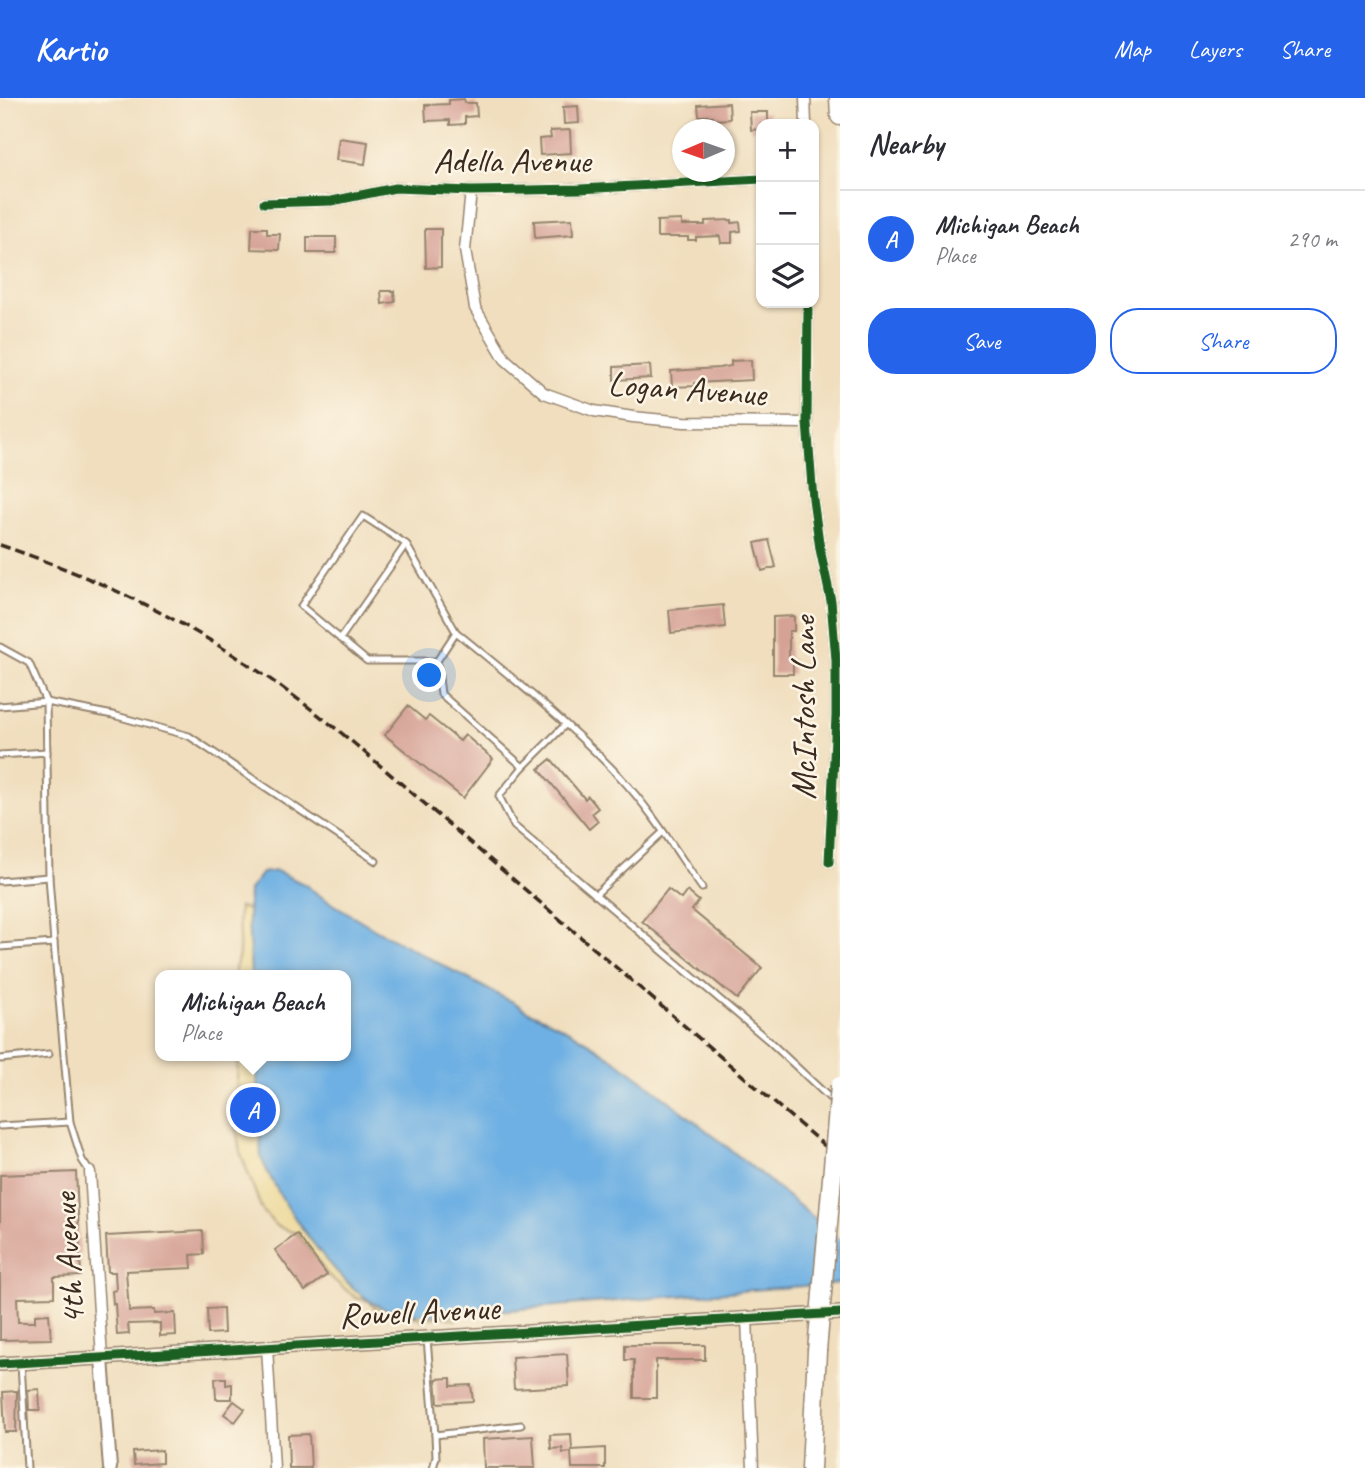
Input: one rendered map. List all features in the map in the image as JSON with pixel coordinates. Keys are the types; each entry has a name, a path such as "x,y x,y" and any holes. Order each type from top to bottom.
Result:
{"highway":[{"path":"839,98 840,116"},
{"path":"811,1468 817,1351 840,1086"}],"street":[{"path":"804,98 806,119"},
{"name":"Adella Avenue","path":"264,203 331,201 395,188 471,191 580,189 756,179"},
{"name":"Logan Avenue","path":"471,191 465,250 475,308 505,359 544,393 594,411 633,417 684,422 807,423"},
{"name":"McIntosh Lane","path":"808,308 807,423 813,499 831,601 836,660 829,862"},
{"name":"4th Avenue","path":"90,1172 110,1468"},
{"name":"Rowell Avenue","path":"0,1364 840,1313"},
{"path":"747,1318 753,1468"},
{"path":"267,1347 274,1468"}],"lane":[{"path":"437,661 368,662 301,606 363,516 406,544 456,632 531,692 620,777 702,888"},
{"path":"340,639 406,544"},
{"path":"456,632 437,661 441,694 523,767"},
{"path":"0,647 29,663 46,702 49,877 70,1122 82,1160 90,1172"},
{"path":"0,706 46,702 113,715 189,736 376,861"},
{"path":"565,725 523,767 499,796 514,826 768,1040 840,1107"},
{"path":"0,755 47,752"},
{"path":"595,895 663,832"},
{"path":"0,881 49,877"},
{"path":"0,947 54,943"},
{"path":"0,1059 49,1054"},
{"path":"0,1126 70,1122"},
{"path":"427,1339 435,1434 436,1457 433,1468"},
{"path":"21,1363 27,1468"},
{"path":"435,1434 521,1425"}],"sand":[{"path":"239,907 254,911 259,970 235,970 239,953"},
{"path":"238,1061 270,1061 444,1312 453,1316 469,1309 469,1314 462,1314 455,1320 430,1316 423,1321 414,1317 409,1309 400,1307 393,1313 386,1313 369,1301 356,1298 328,1275 298,1234 276,1226 262,1210 240,1152 235,1121"}],"water":[{"path":"276,871 304,884 380,932 590,1043 628,1069 840,1240 840,1283 445,1315 393,1311 369,1300 351,1286 313,1244 281,1196 261,1157 256,1061 351,1061 351,970 251,970 249,890 262,873"}],"building":[{"path":"464,99 465,103 476,103 477,116 465,117 465,124 450,125 450,120 426,121 425,105 449,104 449,100"},
{"path":"729,103 730,119 699,116 698,105"},
{"path":"578,106 579,123 564,124 563,107"},
{"path":"750,112 768,112 768,119 756,119 756,130 751,130"},
{"path":"570,130 571,153 540,155 539,139 551,138 550,131"},
{"path":"339,138 368,142 365,164 336,160"},
{"path":"572,219 573,235 535,238 534,221"},
{"path":"682,220 682,225 705,225 705,221 732,220 732,223 740,222 741,231 732,232 732,243 721,243 720,236 696,237 696,240 688,240 688,237 657,237 657,221"},
{"path":"252,228 267,228 267,234 280,234 279,250 251,249"},
{"path":"425,229 441,229 441,267 426,268"},
{"path":"307,237 336,237 336,253 307,253"},
{"path":"381,291 394,291 395,302 382,304"},
{"path":"751,360 752,380 672,387 671,371 719,368 731,366 731,361"},
{"path":"650,365 651,378 614,380 614,367"},
{"path":"769,540 776,567 762,571 755,543"},
{"path":"723,605 725,627 671,633 669,610"},
{"path":"794,616 794,631 789,631 789,659 793,659 793,674 773,674 773,617"},
{"path":"408,706 425,720 429,716 460,741 465,735 493,759 463,798 385,735"},
{"path":"551,759 585,799 588,796 598,808 592,813 598,821 589,829 539,769"},
{"path":"668,889 681,899 687,891 699,901 692,910 762,968 737,999 642,921"},
{"path":"76,1172 81,1276 54,1277 54,1297 17,1298 18,1322 35,1322 35,1315 49,1314 51,1339 0,1340 0,1175"},
{"path":"203,1231 204,1254 191,1255 192,1268 126,1271 129,1311 175,1313 176,1335 160,1336 160,1323 128,1324 129,1334 117,1335 112,1291 116,1290 115,1272 108,1272 106,1236"},
{"path":"297,1234 327,1275 305,1291 275,1250"},
{"path":"223,1308 224,1333 208,1334 207,1309"},
{"path":"625,1345 705,1345 705,1360 656,1360 656,1398 634,1398 634,1360 625,1360"},
{"path":"567,1354 569,1386 514,1389 512,1357"},
{"path":"215,1378 226,1378 226,1385 232,1384 232,1399 216,1399"},
{"path":"451,1378 451,1386 471,1385 473,1401 438,1403 436,1379"},
{"path":"39,1389 40,1410 29,1410 28,1390"},
{"path":"17,1391 16,1432 5,1432 3,1392"},
{"path":"234,1401 245,1409 235,1422 224,1414"},
{"path":"309,1434 311,1468 289,1468 288,1435"},
{"path":"571,1434 572,1450 605,1448 605,1468 572,1468 571,1452 563,1453 562,1448 551,1449 550,1435"},
{"path":"533,1436 535,1468 484,1468 483,1439"},
{"path":"162,1450 162,1463 134,1465 133,1452"}],"railway":[{"path":"0,545 98,583 188,627 314,711 840,1159"}],"cycle path":[{"path":"264,203 332,201 395,188 471,191 580,189 756,179"},
{"path":"808,308 807,423 813,499 831,601 836,660 829,862"},
{"path":"0,1364 840,1313"}],"place":[{"name":"Michigan Beach","path":"253,1110"}]}
